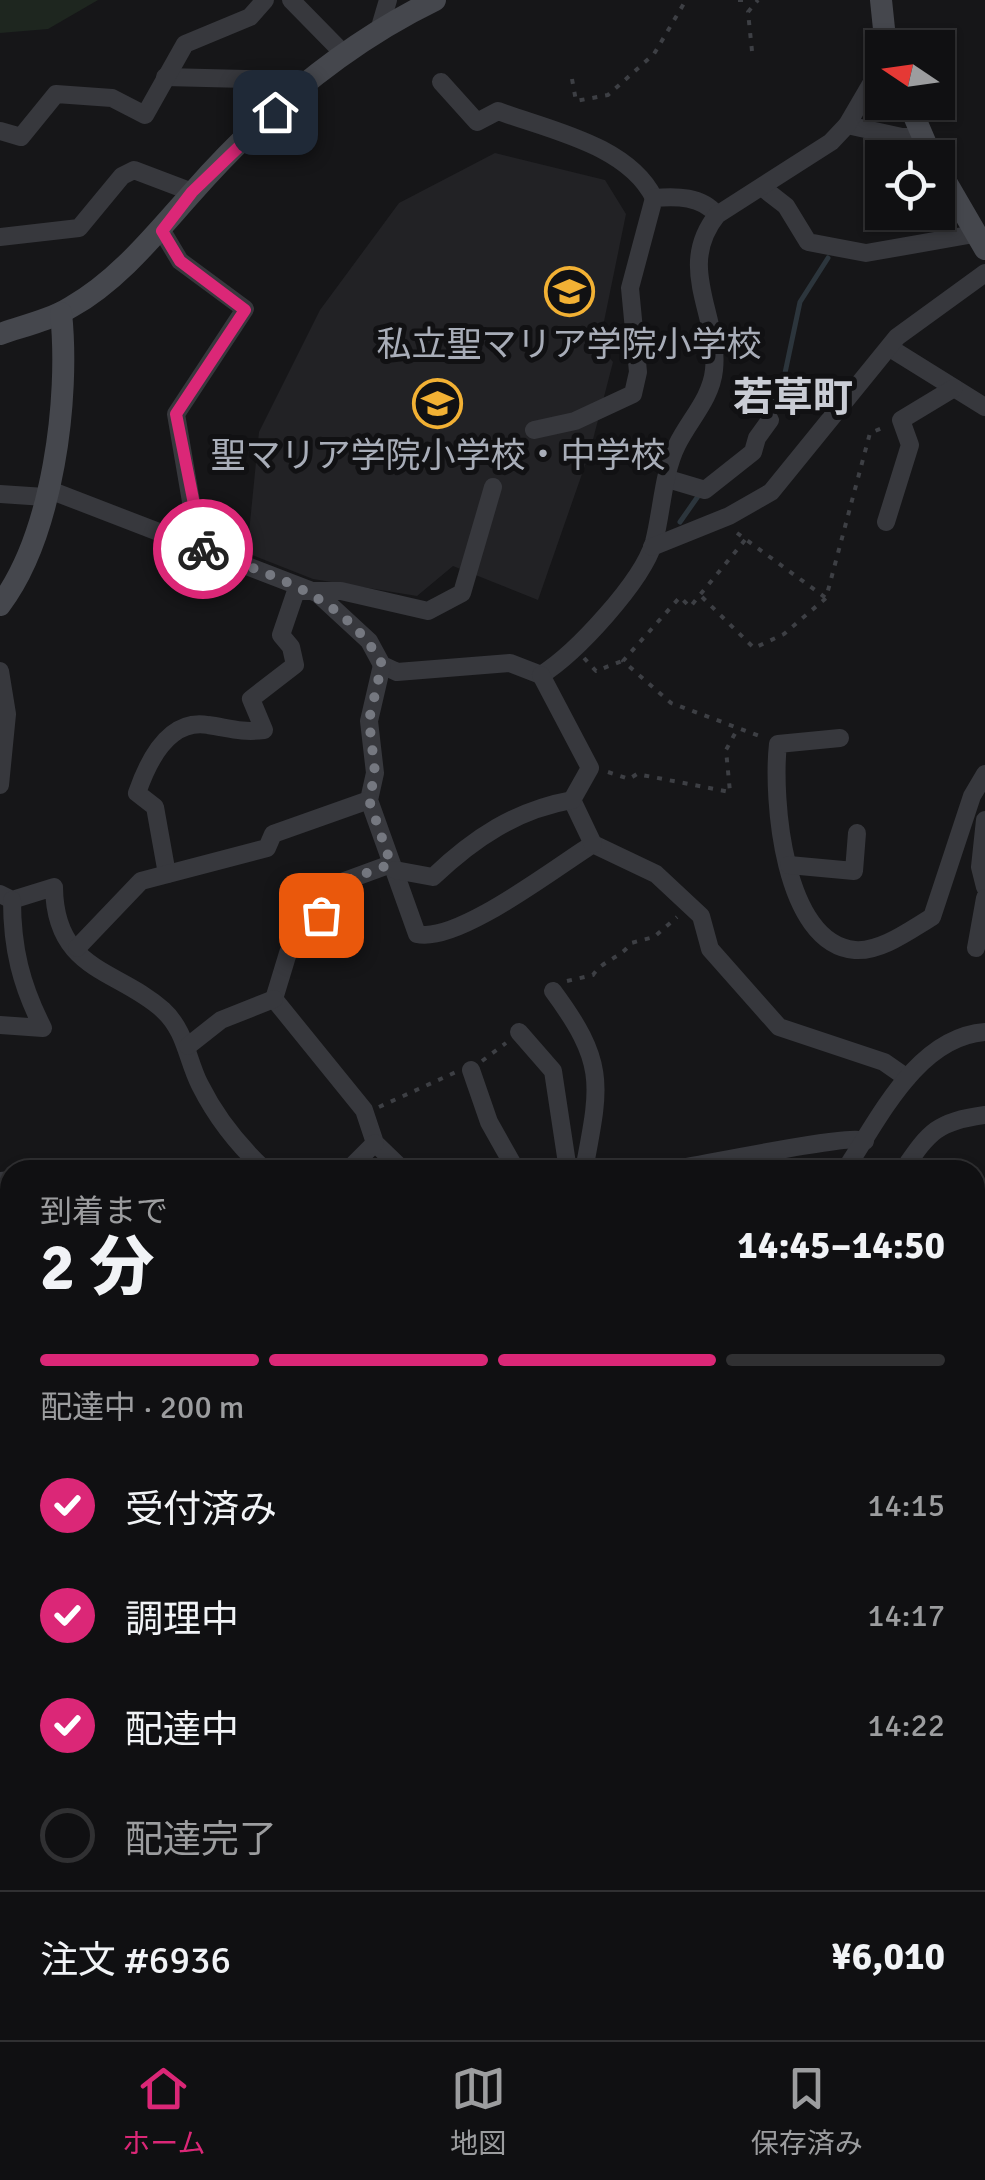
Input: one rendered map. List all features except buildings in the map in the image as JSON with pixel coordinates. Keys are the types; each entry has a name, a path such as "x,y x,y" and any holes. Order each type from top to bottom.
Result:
{"main road":[{"path":"0,334 61,313 84,299 162,231 192,192 302,86 380,27 434,0"},
{"path":"881,0 884,30"},
{"path":"914,120 922,140"},
{"path":"955,198 980,241"},
{"path":"0,605 28,556 46,493 64,380 61,313"}],"street":[{"path":"0,132 21,137 56,94 112,98 145,114 185,44 250,17 265,0"},
{"path":"291,0 344,54"},
{"path":"380,27 388,0"},
{"path":"164,78 289,80 302,86"},
{"path":"440,82 477,122 498,111 571,136 636,171 654,198 630,288 638,372 633,394 575,422 534,430"},
{"path":"541,675 574,647 628,585 652,547 676,447 704,402 715,369 697,262 708,226 717,216 831,142 847,125 865,94"},
{"path":"847,125 902,138 920,136"},
{"path":"0,238 79,228 122,176 134,170 192,192"},
{"path":"763,188 786,206 808,242 866,252 980,241"},
{"path":"654,198 690,199 710,206 717,216"},
{"path":"162,231 180,261 245,310 176,414 199,548"},
{"path":"652,547 730,516 771,492 911,324 985,273"},
{"path":"890,348 985,407"},
{"path":"886,522 910,445 900,420 954,388"},
{"path":"668,479 705,490 753,452 757,438 770,420"},
{"path":"166,874 155,807 137,793 152,752 192,726 204,724 236,734 264,730 251,699 296,665 291,647 281,635 296,591 341,591 428,611 455,599 462,593 493,487"},
{"path":"0,494 46,493 316,593 369,641 382,664 397,672 510,663 541,675 590,768 572,800"},
{"path":"382,664 369,720 375,773 369,800 417,934 432,938 483,914 593,844"},
{"path":"0,671 7,714 0,785"},
{"path":"840,738 778,744 775,769 794,896 821,935 851,950 870,949 932,917 972,796 985,774"},
{"path":"76,948 141,881 267,848 273,834 369,800"},
{"path":"572,800 593,844 656,874 700,916 710,949 779,1026 884,1062 906,1078"},
{"path":"274,999 288,954 321,915 331,886 393,867 434,877 504,821 538,806 572,800"},
{"path":"985,820 980,867 985,886"},
{"path":"789,865 854,871 857,833"},
{"path":"0,1025 43,1028 23,990 6,897 54,887 54,912 76,948 101,974 163,1009 188,1046 198,1083 257,1160"},
{"path":"976,948 985,898"},
{"path":"553,992 589,1042 595,1069 598,1105 586,1160"},
{"path":"188,1046 221,1020 274,999"},
{"path":"274,999 364,1110 375,1143 393,1160"},
{"path":"519,1032 553,1071 566,1160"},
{"path":"852,1160 906,1078 959,1034 985,1032"},
{"path":"471,1070 489,1122 510,1160"},
{"path":"910,1160 931,1130 952,1120 985,1115"},
{"path":"732,1160 831,1139 865,1140"},
{"path":"358,1160 375,1143"}],"path":[{"path":"572,79 576,101 608,95 654,54 686,0"},
{"path":"752,52 748,12 758,0"},
{"path":"702,597 754,648 784,634 826,598 870,433 900,420"},
{"path":"730,516 745,540 826,598"},
{"path":"574,647 596,671 623,661 680,597 690,607 702,597 745,540"},
{"path":"623,661 671,703 778,744"},
{"path":"590,768 628,780 637,774 683,780 708,791 730,792 726,750 738,728"},
{"path":"553,992 574,976 593,975 602,962 622,956 631,943 654,937 688,907"},
{"path":"364,1110 390,1105 442,1079 471,1070 519,1032"}],"shaded area":[{"path":"0,0 98,0 48,29 0,33"},
{"name":"聖マリア学院小学校・中学校","path":"495,153 605,180 626,214 599,346 613,362 590,451 538,600 453,566 417,596 313,579 247,553 259,432 320,310 399,203"}],"waterway":[{"path":"765,415 785,373 800,302 828,258"},
{"path":"680,522 701,492"}],"way so far":[{"path":"203,549 316,593 369,641 382,664 369,720 375,773 369,800 391,864 331,886 321,915"}],"place":[{"name":"私立聖マリア学院小学校","path":"569,292"},
{"name":"聖マリア学院小学校・中学校","path":"438,403"}],"district":[{"name":"若草町","path":"793,397"}],"route":[{"path":"203,549 199,548 176,414 245,310 180,261 162,231 192,192 275,112"}]}
